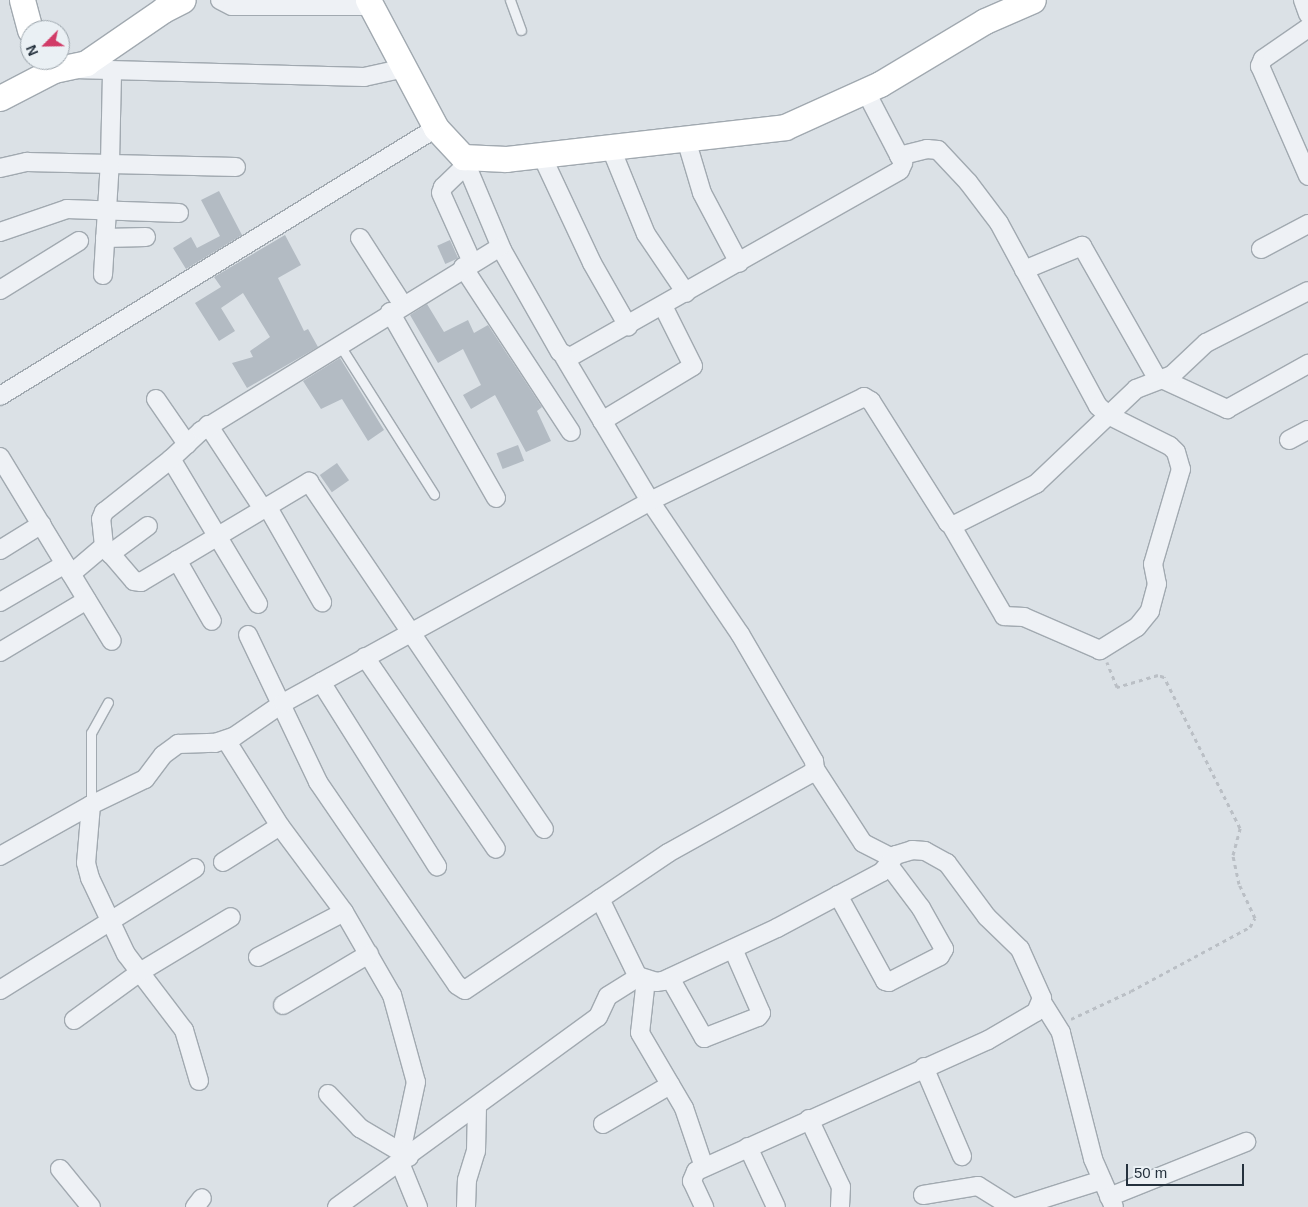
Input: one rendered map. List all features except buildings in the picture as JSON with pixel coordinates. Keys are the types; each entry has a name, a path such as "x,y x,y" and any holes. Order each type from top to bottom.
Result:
{"street":[{"path":"22,0 27,20"},
{"path":"70,65 86,63 163,10 184,0"},
{"path":"220,0 232,6 370,3 436,128 464,161 500,247 650,501 740,634 815,769 863,843 890,861 926,916 944,949 940,956 889,982 885,981 838,895"},
{"path":"571,432 468,264 441,193 443,187 464,161 506,159 685,136 785,127 865,90 985,21 1033,0"},
{"path":"1303,0 1308,14"},
{"path":"1308,28 1263,59 1260,66 1308,176"},
{"path":"70,69 112,72 364,77 405,68"},
{"path":"0,98 45,70"},
{"path":"103,275 110,162 112,72"},
{"path":"564,356 570,357 628,326 900,170 903,163 865,90"},
{"path":"0,396 436,128"},
{"path":"685,136 702,194 739,263"},
{"path":"610,146 646,234 686,293"},
{"path":"1,854 91,805 145,779 163,755 178,744 226,740 283,703 650,501 867,397 950,525 1004,616 1024,617 1097,650 1104,649 1141,624 1150,610 1157,584 1152,564 1182,469 1176,452 1170,446 1108,415 1095,403 984,199 942,153 927,149 899,156"},
{"path":"541,154 592,263 628,326"},
{"path":"0,168 27,162 110,162 236,167"},
{"path":"0,232 54,211 106,210 179,213"},
{"path":"1261,249 1308,224"},
{"path":"105,238 146,237"},
{"path":"360,238 496,498"},
{"path":"0,290 79,241"},
{"path":"1024,270 1082,246 1160,380 1227,410 1308,364"},
{"path":"500,247 468,264 208,426 172,459 104,512 101,519 107,550 137,582 178,560 305,483 310,483 544,829"},
{"path":"950,525 1036,484 1136,389 1177,371 1206,343 1308,291"},
{"path":"602,421 693,366 663,306"},
{"path":"156,399 187,444"},
{"path":"208,426 265,508 322,602"},
{"path":"1289,440 1308,430"},
{"path":"0,457 7,485 42,524 112,640"},
{"path":"172,459 258,604"},
{"path":"0,550 42,524"},
{"path":"0,602 107,550 148,526"},
{"path":"178,560 212,621"},
{"path":"0,652 87,600"},
{"path":"248,635 283,703 318,782 461,988 468,989 668,854 810,774 815,769"},
{"path":"365,658 496,849"},
{"path":"321,682 437,866"},
{"path":"226,740 280,826 344,912 369,954 397,1008 416,1076 403,1157 418,1207"},
{"path":"91,805 88,871 126,954 184,1030 199,1081"},
{"path":"223,862 280,826"},
{"path":"337,1207 403,1157 477,1108 598,1017 608,996 642,977 660,982 733,949 882,872 890,861 905,851 926,851 947,863 987,917 1020,948 1042,1002 1058,1025 1093,1159 1111,1202 1246,1142"},
{"path":"0,990 195,868"},
{"path":"600,899 642,977 640,1033 687,1115 704,1168"},
{"path":"258,957 344,912"},
{"path":"74,1020 140,972 230,917"},
{"path":"670,978 704,1038 758,1017 761,1013 733,949"},
{"path":"283,1005 369,954"},
{"path":"704,1207 692,1178 704,1168 924,1067 988,1040 1036,1012 1042,1002"},
{"path":"924,1067 962,1156"},
{"path":"603,1124 670,1085"},
{"path":"328,1094 360,1128 403,1157"},
{"path":"466,1207 467,1180 476,1151 477,1108"},
{"path":"809,1119 841,1187 840,1207"},
{"path":"748,1147 776,1207"},
{"path":"60,1168 91,1207"},
{"path":"1017,1207 1102,1180"},
{"path":"923,1195 976,1185 1012,1207"}],"lane":[{"path":"510,0 521,30"},
{"path":"339,344 434,494"},
{"path":"91,805 91,733 108,702"}],"path":[{"path":"1058,1025 1131,991 1250,927 1255,918 1239,884 1233,855 1240,828 1164,677 1158,675 1117,687 1104,649"}]}
